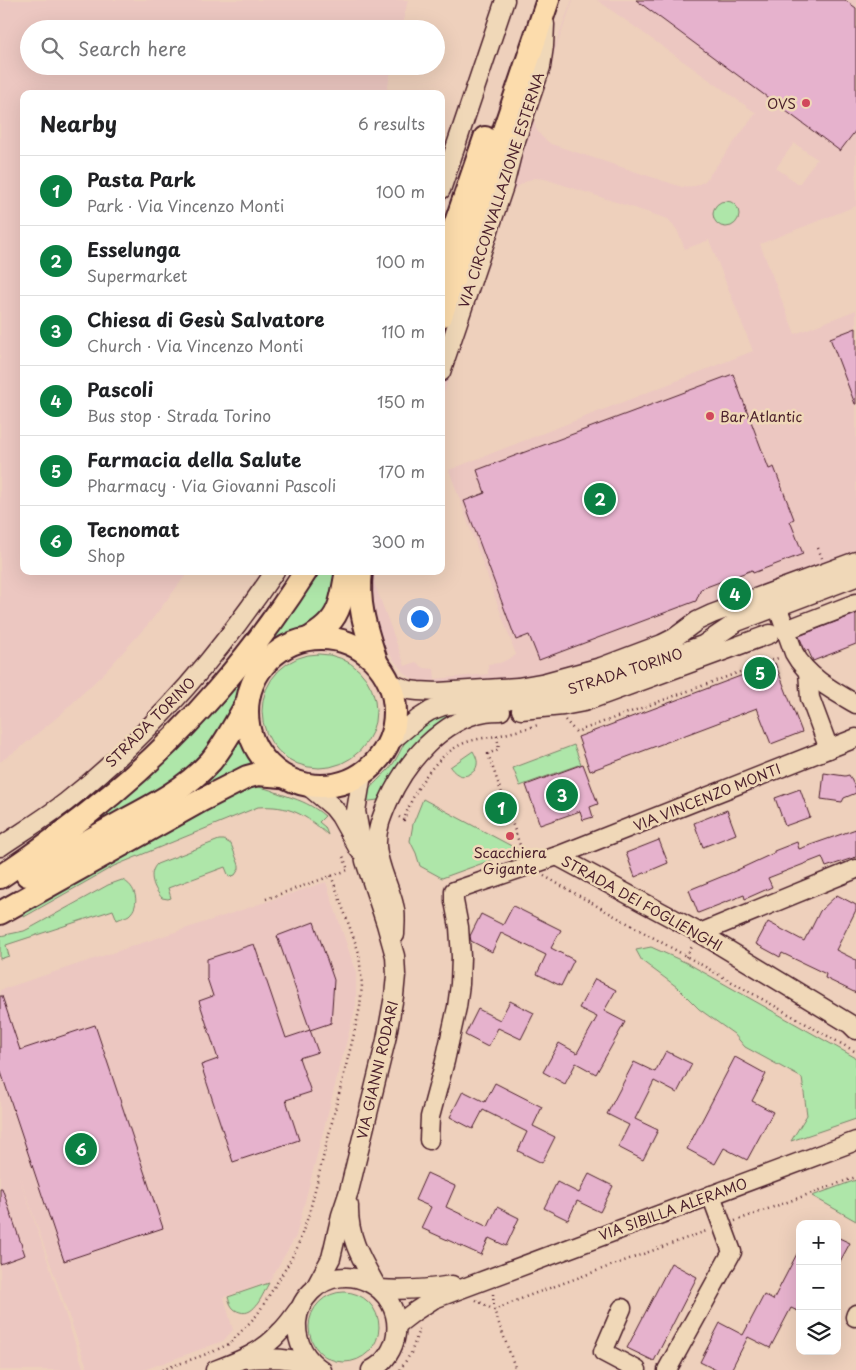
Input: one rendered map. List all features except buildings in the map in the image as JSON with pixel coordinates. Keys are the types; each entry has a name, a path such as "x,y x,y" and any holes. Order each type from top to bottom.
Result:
{"main road":[{"path":"445,256 542,2"},
{"name":"VIA CIRCONVALLAZIONE ESTERNA","path":"445,304 542,2"},
{"path":"0,877 47,846 143,767 200,710 249,651 303,575"},
{"path":"310,638 328,624 334,616 339,607 346,575"},
{"path":"247,702 248,725 255,747 268,764 282,776 300,784 325,787 343,784 362,775 381,758 390,742 396,722 395,700 390,683 376,661 366,629 359,595 361,575"},
{"path":"0,890 181,788 211,761 236,723 260,670 270,657 284,647 310,638 325,637 340,640 362,649 376,661"},
{"path":"0,913 246,777 258,774 282,776"}],"street":[{"path":"445,178 505,0"},
{"name":"VIA CIRCONVALLAZIONE ESTERNA","path":"445,360 504,186 514,146 541,67 544,46 542,2"},
{"name":"STRADA TORINO","path":"395,956 395,907 379,859 377,848 378,827 394,788 422,749 456,723 472,716 486,712 563,706 584,702 705,651 737,622 775,600 856,561"},
{"name":"STRADA TORINO","path":"0,846 65,802 131,745 182,693 230,634 272,575"},
{"name":"STRADA TORINO","path":"390,683 409,690 438,692 518,687 546,682 601,667 662,644 674,638 697,621 712,614 775,600 856,577"},
{"path":"775,600 782,636 798,660 808,672 856,704"},
{"name":"STRADA TORINO","path":"390,742 419,718 443,706 534,697 580,688 705,651 782,636 856,603"},
{"path":"808,672 810,698 829,749"},
{"path":"518,710 534,697"},
{"name":"VIA VINCENZO MONTI","path":"557,856 856,738"},
{"name":"VIA GIANNI RODARI","path":"300,1306 316,1286 331,1258 386,1040 394,996 395,956 365,861 356,811 362,775"},
{"name":"VIA GIANNI RODARI","path":"308,786 333,807 340,816 365,861"},
{"name":"STRADA DEI FOGLIENGHI","path":"429,1140 430,1117 447,1052 460,984 461,957 454,891 557,856 700,933 850,1024 856,1030"},
{"path":"700,933 856,870"},
{"name":"VIA SIBILLA ALERAMO","path":"397,1325 434,1299 856,1141"},
{"name":"VIA GIANNI RODARI","path":"349,1191 352,1237 356,1249 394,1309 397,1325"},
{"path":"667,1370 732,1252 711,1195"},
{"path":"316,1286 331,1278 349,1277 366,1280 379,1288"},
{"name":"VIA SIBILLA ALERAMO","path":"379,1288 397,1290 431,1288 489,1278"},
{"path":"244,1360 267,1345 280,1332 300,1306"},
{"path":"300,1306 296,1330 299,1342 304,1354 318,1367"},
{"path":"622,1308 603,1352 637,1370"},
{"path":"371,1370 385,1363 395,1341 397,1325"},
{"path":"215,1370 244,1360 266,1358 292,1359 318,1367"}],"path":[{"path":"818,548 823,559"},
{"path":"562,716 576,732 784,656 782,636"},
{"path":"385,810 404,820 418,787 438,762 461,744 474,739 497,736 545,722"},
{"path":"497,736 499,749 488,754 528,867 856,1052"},
{"path":"266,899 348,870 342,854"},
{"path":"162,1370 229,1344 256,1316 286,1268 304,1231 354,1034 360,1007 362,985 359,953 331,876"},
{"path":"494,1310 856,1177"},
{"path":"489,1278 493,1293 494,1310 516,1370"},
{"path":"470,1298 480,1301 494,1310"},
{"path":"400,1370 411,1353 421,1324"}],"shaded area":[{"path":"0,0 408,0 403,20 20,20 20,75 390,75 387,90 20,90 20,575 186,575 150,622 105,672 61,714 0,762"},
{"path":"572,0 534,109 536,129 551,144 682,187 695,186 705,181 756,113 597,0 856,0 856,206 760,244 795,334 856,310 856,565 562,676 423,682 412,679 403,672 383,646 375,626 368,587 370,575 375,575 374,582 405,666 416,662 424,668 434,669 435,679 488,674 488,664 500,663 516,655 449,470 753,351 709,240 685,249 677,230 668,219 545,179 534,178 525,182 510,195 445,389 445,343","holes":["794,143 817,159 799,184 776,168"]},
{"path":"326,882 356,972 356,1005 296,1236 269,1282 224,1297 233,1330 223,1341 144,1370 88,1370 19,1175 84,1370 0,1370 0,990"}],"green space":[{"path":"726,201 736,204 739,214 736,224 726,227 716,224 713,214 716,204"},
{"path":"310,575 341,575 335,601 313,626 284,636 270,644 257,657 247,673 231,717 183,779 66,846"},
{"path":"319,654 341,658 359,671 372,689 376,711 372,733 359,751 341,764 319,768 297,764 279,751 266,733 262,711 266,689 279,671 297,658"},
{"path":"447,709 464,709 436,725 419,738 399,763 378,800 362,802 370,788 393,764 408,736 416,726"},
{"path":"239,736 254,765 169,808"},
{"path":"574,745 581,764 520,786 513,768"},
{"path":"473,751 476,756 477,765 472,773 462,776 450,767"},
{"path":"253,787 270,790 316,809 325,816 319,822 325,827 328,835 312,821 296,812 288,809 258,807 114,866 24,917 22,914 242,791"},
{"path":"423,799 519,850 442,878 420,866 410,841 413,824"},
{"path":"219,840 224,840 231,844 239,865 235,875 229,877 225,867 168,888 171,898 162,898 156,890 152,877 152,872 157,864"},
{"path":"122,880 131,886 136,901 133,911 129,915 117,920 113,910 6,945 9,956 0,959 0,936 24,931 108,885"},
{"path":"651,947 687,963 856,1058 856,1119 791,1141 807,1115 802,1078 745,1047 734,1034 699,1009 677,987 642,961 636,950"},
{"path":"856,1180 856,1221 812,1196"},
{"path":"269,1283 258,1303 250,1311 240,1312 232,1306 228,1297"},
{"path":"344,1292 357,1295 369,1302 376,1314 379,1327 376,1340 369,1352 357,1359 344,1362 331,1359 319,1352 312,1340 309,1327 312,1314 319,1302 331,1295"}],"place":[{"name":"OVS","path":"806,103"},
{"name":"Bar Atlantic","path":"710,416"},
{"name":"Esselunga","path":"600,499"},
{"name":"Pascoli","path":"735,594"},
{"name":"Farmacia della Salute","path":"760,673"},
{"name":"Chiesa di Gesù Salvatore","path":"562,795"},
{"name":"Pasta Park","path":"501,808"},
{"name":"Scacchiera Gigante","path":"510,836"},
{"name":"Tecnomat","path":"81,1149"}]}
